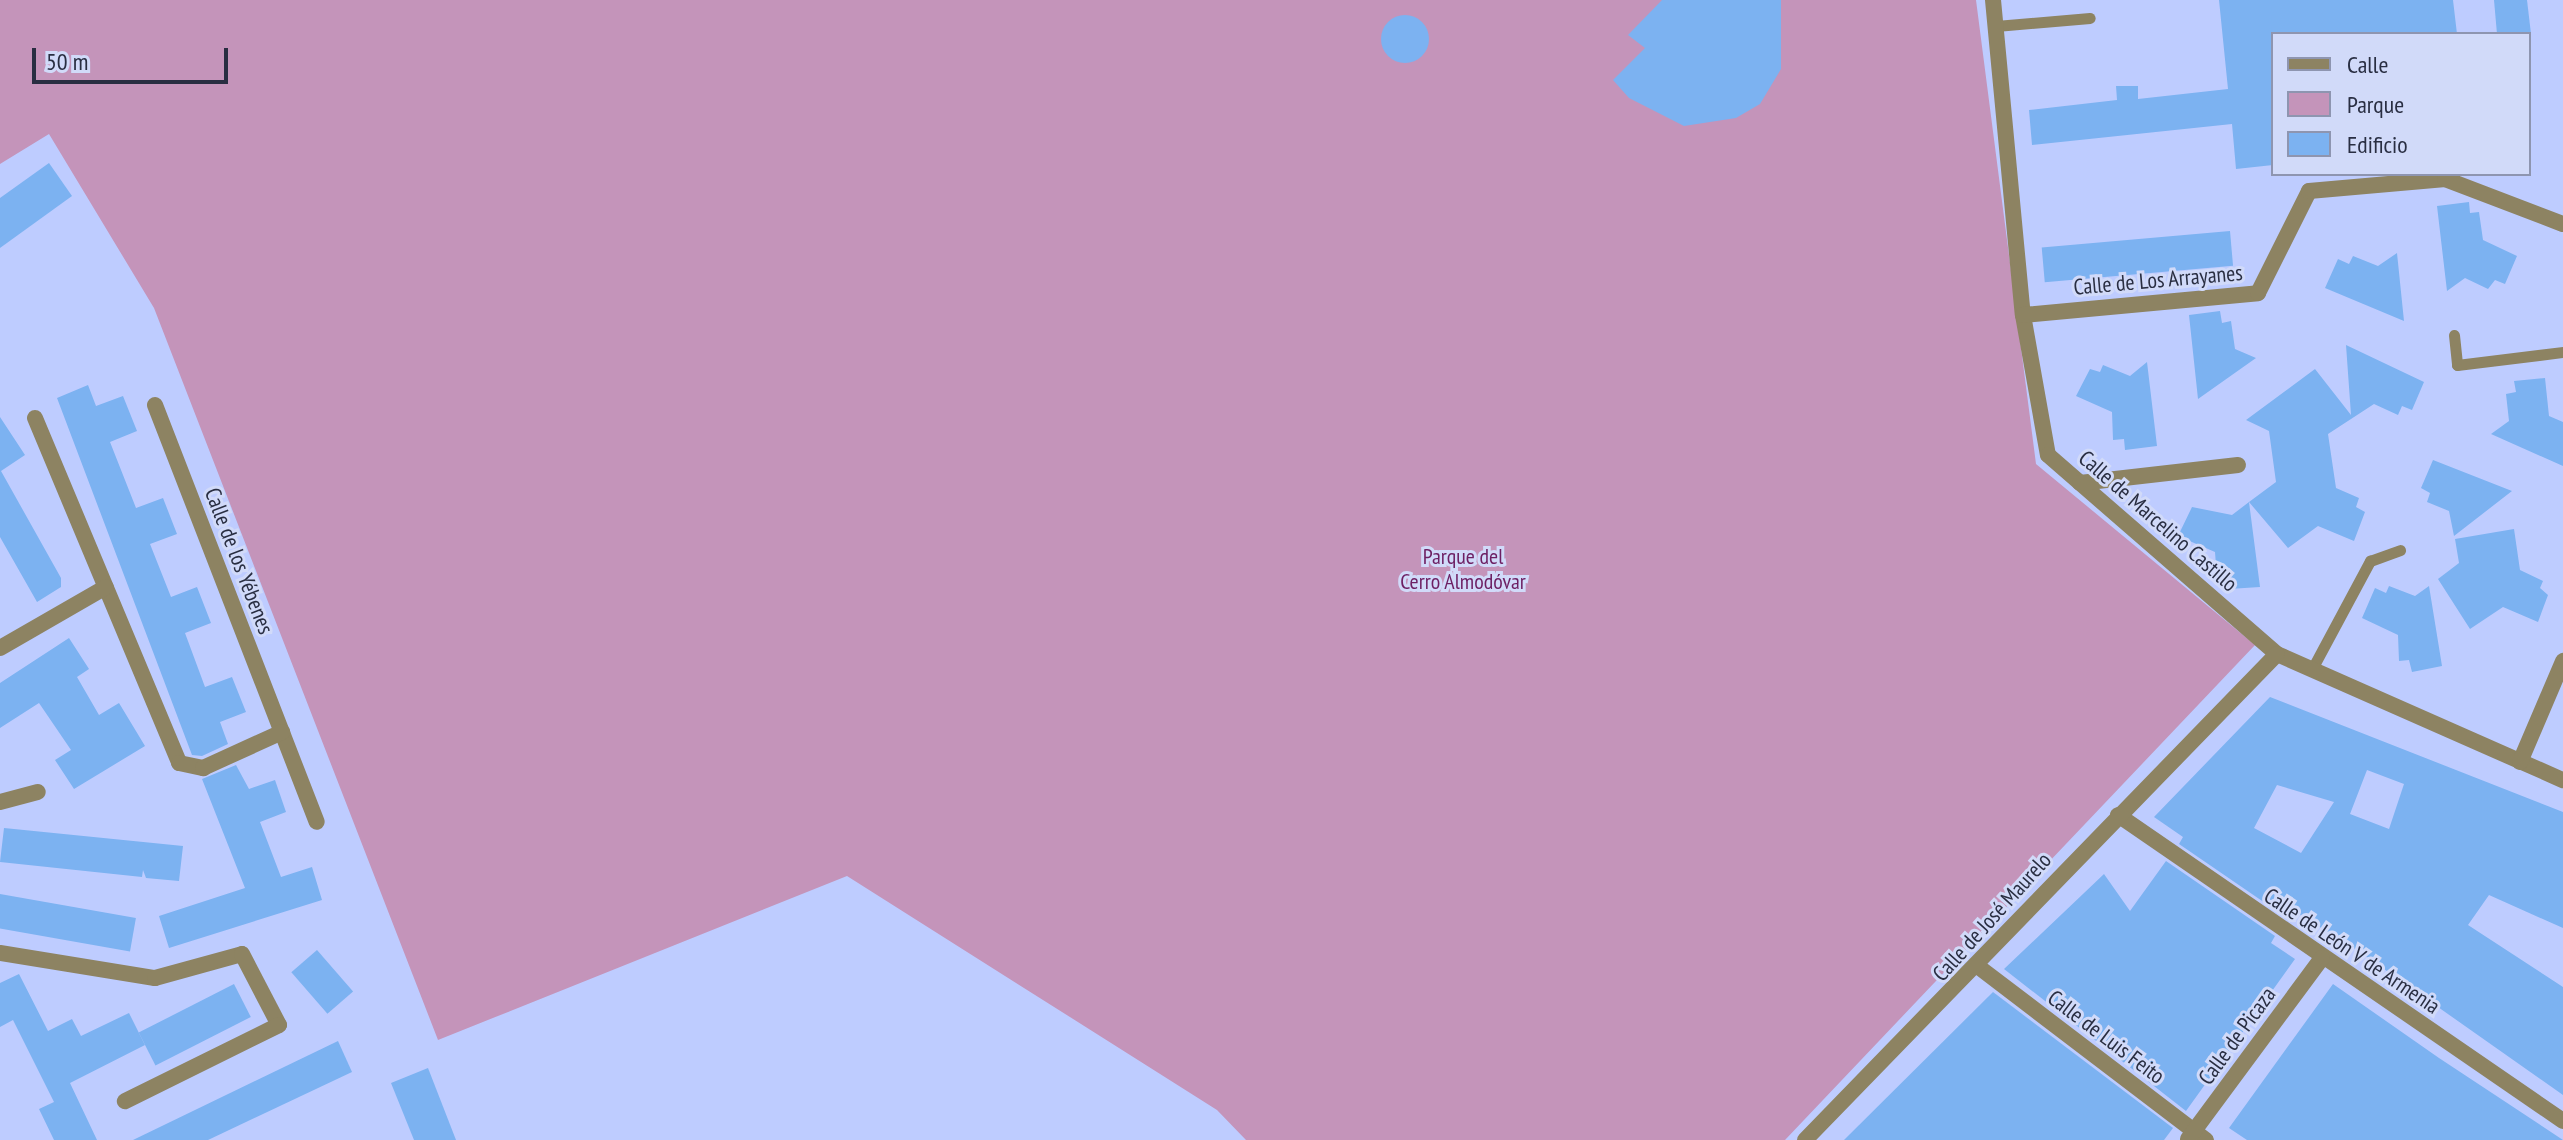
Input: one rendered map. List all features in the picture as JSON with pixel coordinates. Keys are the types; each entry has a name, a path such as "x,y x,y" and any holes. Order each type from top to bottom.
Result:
{"street":[{"name":"Calle de Marcelino Castillo","path":"1993,0 2023,315 2048,455 2277,654 2563,780"},
{"name":"Calle de Los Arrayanes","path":"2023,315 2258,293 2309,191 2445,179 2563,224"},
{"name":"Calle de los Yébenes","path":"155,405 317,822"},
{"path":"35,418 179,763 203,768 282,732"},
{"path":"2080,483 2238,465"},
{"path":"0,648 106,587"},
{"name":"Calle de José Maurelo","path":"1805,1140 1980,968 2028,905 2277,654"},
{"path":"2520,762 2563,661"},
{"path":"0,802 38,792"},
{"name":"Calle de León V de Armenia","path":"2118,815 2563,1121"},
{"path":"0,953 155,978 242,954 279,1025 125,1101"},
{"name":"Calle de Picaza","path":"2195,1137 2322,958"},
{"name":"Calle de Luis Feito","path":"1980,968 2195,1137"}],"lane":[{"path":"1996,26 2090,18"},
{"path":"2454,335 2457,365 2563,352"},
{"path":"2312,669 2370,561 2400,550"}],"green space":[{"name":"Parque del Cerro Almodóvar","path":"0,0 1976,0 2036,464 2255,645 1785,1140 1246,1140 1217,1110 847,876 438,1040 154,308 49,134 0,164"}],"building":[{"path":"1662,0 1781,0 1781,69 1760,104 1736,118 1684,126 1629,98 1613,80 1645,48 1628,35"},
{"path":"2219,0 2453,0 2457,32 2271,32 2271,165 2236,169 2232,124 2032,145 2029,110 2117,100 2116,86 2138,86 2138,99 2228,89"},
{"path":"2494,0 2527,0 2531,32 2497,32"},
{"path":"1405,15 1422,22 1429,39 1422,56 1405,63 1388,56 1381,39 1388,22"},
{"path":"49,163 72,196 0,248 0,198"},
{"path":"2469,202 2470,213 2479,212 2483,240 2517,256 2505,284 2495,280 2488,289 2465,278 2447,291 2437,206"},
{"path":"2230,231 2233,266 2045,282 2042,247"},
{"path":"2397,253 2404,321 2325,288 2338,259 2349,264 2353,256 2378,266"},
{"path":"2220,311 2222,323 2231,321 2235,349 2256,358 2198,399 2189,315"},
{"path":"2346,345 2424,382 2412,410 2402,406 2398,415 2374,404 2328,434 2336,488 2359,498 2356,507 2365,512 2354,541 2318,526 2288,548 2249,502 2276,482 2269,431 2246,420 2315,369 2351,415"},
{"path":"2147,362 2157,446 2125,450 2124,439 2113,440 2112,412 2076,396 2090,369 2100,372 2103,365 2130,376"},
{"path":"2545,378 2549,416 2563,422 2563,466 2491,434 2509,421 2506,394 2516,392 2514,381"},
{"path":"88,385 96,406 123,396 137,431 110,442 136,508 163,498 177,534 150,544 171,597 197,587 211,623 185,633 205,687 232,677 246,712 220,722 228,744 202,756 192,755 57,398"},
{"path":"0,417 25,455 1,471 61,578 61,587 37,602 0,537"},
{"path":"2433,460 2512,491 2454,536 2449,511 2427,502 2430,493 2421,488"},
{"path":"2249,502 2260,587 2229,589 2227,579 2217,579 2215,552 2178,536 2192,507 2232,515"},
{"path":"2514,529 2520,570 2543,581 2540,588 2548,595 2538,622 2503,607 2470,629 2438,579 2459,563 2455,539"},
{"path":"2389,586 2415,596 2429,586 2442,666 2412,672 2409,660 2399,661 2398,635 2362,618 2375,588 2386,593"},
{"path":"69,638 89,669 77,677 99,715 119,703 145,746 74,789 55,760 71,750 39,703 0,728 0,683"},
{"path":"2270,697 2563,812 2563,928 2489,895 2468,925 2563,987 2563,1095 2357,950 2292,910 2287,918 2179,844 2183,837 2154,817","holes":["2367,770 2404,784 2389,829 2350,814","2277,785 2334,802 2301,853 2254,828"]},
{"path":"236,765 249,789 275,780 286,812 260,822 281,877 312,867 322,900 169,948 159,916 245,888 202,779"},
{"path":"4,828 183,846 179,881 146,878 143,870 142,877 0,862"},
{"path":"2166,861 2275,936 2271,943 2295,959 2186,1111 2004,969 2104,874 2130,911"},
{"path":"0,894 136,918 130,951 0,929"},
{"path":"317,950 353,992 327,1014 291,972"},
{"path":"19,974 48,1031 72,1019 81,1036 129,1013 145,1045 70,1083 97,1140 54,1140 39,1109 54,1102 13,1020 0,1027 0,983"},
{"path":"234,984 251,1017 155,1066 139,1033"},
{"path":"2333,984 2563,1140 2247,1140 2229,1128"},
{"path":"1993,992 2173,1128 2164,1140 1844,1140"},
{"path":"338,1041 352,1072 208,1140 133,1140"},
{"path":"428,1068 456,1140 414,1140 391,1083"}]}
